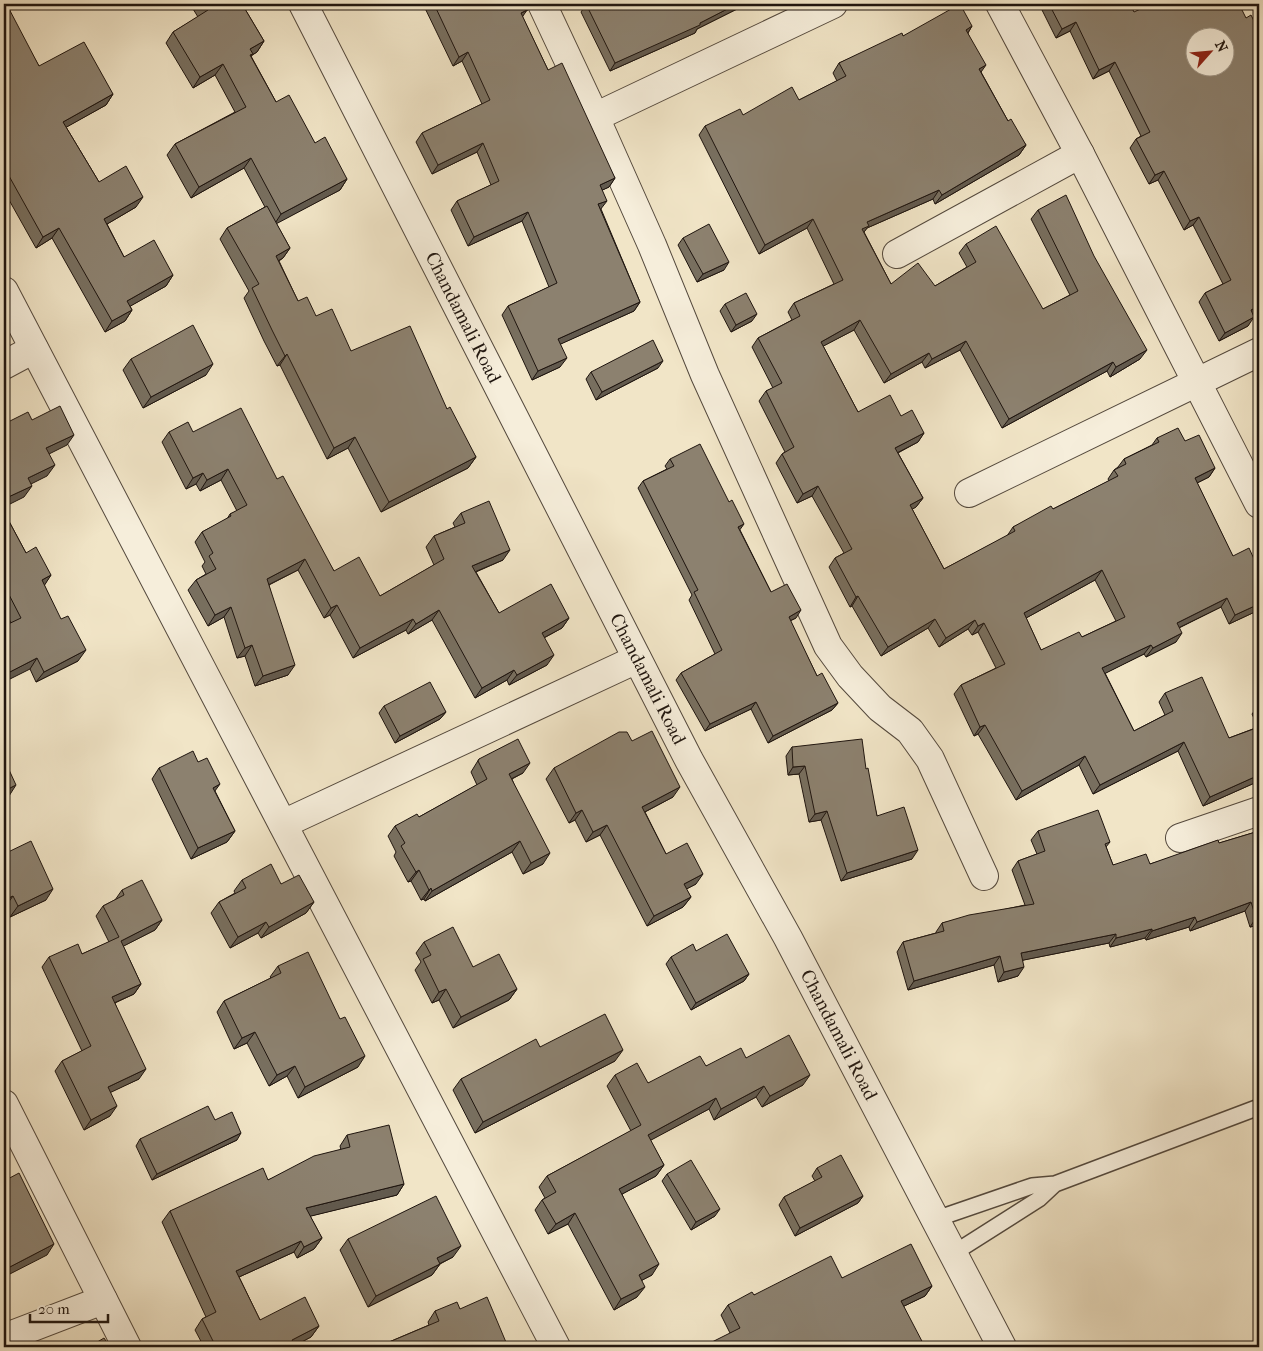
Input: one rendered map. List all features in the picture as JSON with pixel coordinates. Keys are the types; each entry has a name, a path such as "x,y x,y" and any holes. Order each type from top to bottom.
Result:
{"street":[{"name":"Chandamali Road","path":"303,4 689,760 788,938 1002,1347"},
{"path":"542,4 652,245 705,376 828,646 850,676 880,708 910,732 930,759 984,876"},
{"path":"595,117 833,4"},
{"path":"1000,4 1080,154 1259,504"},
{"path":"897,254 1080,154"},
{"path":"4,291 556,1347"},
{"path":"4,366 34,349"},
{"path":"969,493 1259,352"},
{"path":"283,824 637,659"},
{"path":"1180,838 1259,811"},
{"path":"4,1104 127,1347"},
{"path":"4,1338 103,1300"}],"lane":[{"path":"936,1219 1032,1186 1056,1184 1259,1106"},
{"path":"954,1253 1039,1199 1056,1184"}],"building":[{"path":"204,4 242,4 264,41 250,49 253,54 250,55 276,102 289,95 315,143 325,137 347,179 281,214 251,158 199,187 175,144 246,107 223,64 200,77 173,32 208,10"},
{"path":"434,4 527,4 524,5 527,10 521,13 548,70 562,63 615,178 600,185 607,201 598,204 640,302 558,339 567,358 538,371 508,306 557,283 528,212 474,237 457,201 499,181 483,143 438,165 422,133 490,100 468,52 459,57"},
{"path":"586,4 737,4 700,23 700,25 615,63"},
{"path":"960,4 972,26 966,30 986,65 979,69 1008,121 1011,119 1026,145 942,195 939,190 867,222 869,226 862,229 891,284 918,263 935,286 976,262 966,244 996,226 1043,309 1078,291 1038,210 1066,195 1094,256 1147,350 1116,367 1113,362 1009,419 966,341 932,359 929,353 891,374 860,320 821,342 858,412 890,395 901,416 912,410 924,433 895,448 923,498 910,505 944,569 1015,531 1013,527 1051,506 1053,509 1118,476 1114,470 1126,464 1124,459 1159,442 1157,438 1178,428 1185,441 1199,435 1215,468 1195,478 1233,556 1249,548 1259,570 1259,604 1235,615 1227,598 1177,623 1182,633 1153,648 1151,645 1102,668 1134,731 1173,711 1165,693 1202,677 1229,738 1259,727 1259,775 1210,797 1184,742 1100,785 1085,756 1022,791 985,725 980,727 961,685 1005,664 984,623 978,626 975,620 946,638 935,619 888,647 858,596 856,597 835,558 852,549 818,486 803,494 782,454 794,447 766,391 782,383 758,338 800,316 794,303 843,280 813,219 765,245 705,126 740,109 743,115 792,87 799,100 846,76 839,63 902,33 903,36","holes":["1102,570 1125,617 1082,637 1079,632 1041,650 1024,613"]},
{"path":"1049,4 1130,4 1134,12 1151,4 1239,4 1246,18 1251,15 1259,31 1259,306 1251,310 1254,317 1225,333 1205,293 1231,280 1199,217 1190,221 1164,171 1155,175 1136,139 1150,132 1115,62 1099,70 1076,22 1062,29"},
{"path":"7,5 39,66 84,42 113,94 63,122 99,182 126,166 143,197 104,219 124,257 154,240 173,275 127,301 132,310 112,321 59,228 43,237 4,167 4,7"},
{"path":"267,206 290,248 276,256 298,301 307,297 316,316 332,309 351,351 410,326 447,409 450,407 476,457 389,502 355,437 334,448 287,354 285,356 252,288 259,284 227,228"},
{"path":"709,224 729,262 703,274 683,238"},
{"path":"746,293 757,314 736,325 725,304"},
{"path":"193,325 213,364 151,397 131,359"},
{"path":"653,340 663,361 602,392 591,372"},
{"path":"60,406 74,435 46,448 55,465 28,478 32,486 4,499 4,424 28,412 32,420"},
{"path":"241,408 277,479 283,476 334,571 359,557 380,596 444,559 434,536 465,523 461,513 489,501 510,550 472,566 499,613 551,584 569,618 542,633 554,655 517,675 514,670 482,688 439,610 416,624 413,619 360,648 337,605 331,608 305,559 267,579 295,665 263,676 252,645 245,648 231,607 215,615 196,580 216,569 209,556 213,553 202,532 247,505 228,469 207,480 203,473 193,478 169,432 188,422 193,432"},
{"path":"700,444 729,502 732,500 744,524 738,527 771,592 787,584 801,610 789,617 817,676 822,673 838,703 773,736 756,702 710,724 681,673 722,650 694,592 698,590 643,481 674,466 670,459"},
{"path":"4,512 26,553 36,547 51,575 42,580 61,619 68,616 86,650 44,672 37,658 4,675 4,626 21,618 4,585"},
{"path":"430,682 446,712 400,736 384,706"},
{"path":"652,731 680,787 642,807 666,854 687,843 703,874 684,884 691,897 654,916 607,825 593,832 582,810 576,813 554,768 619,732 627,732 632,741"},
{"path":"518,739 530,763 509,774 550,853 531,863 520,841 432,891 431,888 429,890 419,870 416,872 401,846 405,843 395,826 417,814 419,817 487,779 478,761 479,759"},
{"path":"862,739 866,769 868,768 877,816 904,807 918,850 847,873 827,811 815,814 805,766 793,767 792,747"},
{"path":"193,751 198,762 207,758 220,784 213,788 235,831 198,848 159,768"},
{"path":"4,759 16,785 4,791"},
{"path":"1098,810 1110,842 1105,844 1113,865 1146,854 1150,864 1218,840 1219,843 1259,831 1259,917 1256,918 1251,902 1197,922 1195,917 1152,931 1152,929 1116,938 1116,934 1021,953 1024,967 1004,972 1000,956 914,981 903,942 944,931 942,923 969,915 1034,904 1018,861 1045,851 1038,831"},
{"path":"31,841 53,889 18,906 13,896 4,900 4,854"},
{"path":"271,864 281,884 299,875 314,902 269,927 266,922 238,937 219,902 246,888 242,880"},
{"path":"142,880 162,920 121,941 141,984 112,997 146,1069 108,1087 117,1106 91,1120 62,1061 91,1046 49,957 78,944 82,954 119,937 103,906 124,895 122,890"},
{"path":"453,927 473,967 499,954 517,989 461,1017 446,989 439,992 423,959 431,955 424,942"},
{"path":"727,934 749,974 696,1003 671,957 693,944 696,951"},
{"path":"308,952 340,1019 345,1017 365,1056 305,1087 295,1066 277,1075 255,1032 242,1038 224,1001 281,973 278,966"},
{"path":"605,1014 623,1050 483,1122 461,1079 536,1039 540,1047"},
{"path":"789,1035 810,1075 770,1096 764,1086 721,1109 716,1098 648,1135 664,1165 619,1189 659,1264 639,1275 645,1287 621,1299 575,1213 556,1224 542,1200 556,1192 547,1176 641,1125 615,1075 637,1063 648,1083 700,1056 706,1066 741,1048 746,1058"},
{"path":"208,1106 215,1120 232,1112 241,1133 157,1174 140,1139"},
{"path":"389,1125 404,1184 306,1208 322,1238 304,1247 301,1241 236,1271 260,1320 305,1297 319,1326 292,1340 294,1344 288,1347 216,1347 202,1319 216,1312 170,1211 263,1168 268,1180 314,1156 350,1147 347,1135"},
{"path":"841,1155 863,1196 800,1228 784,1197 822,1177 817,1168"},
{"path":"691,1160 720,1209 696,1222 667,1174"},
{"path":"19,1173 54,1244 4,1270 4,1181"},
{"path":"436,1196 461,1246 437,1258 440,1264 376,1296 348,1239"},
{"path":"911,1244 932,1286 901,1301 925,1347 702,1347 740,1328 728,1305 752,1292 754,1295 831,1256 842,1278"},
{"path":"487,1297 508,1347 383,1347 382,1345 439,1321 435,1311 457,1302 460,1309"},
{"path":"104,1338 110,1347 89,1347"}]}
